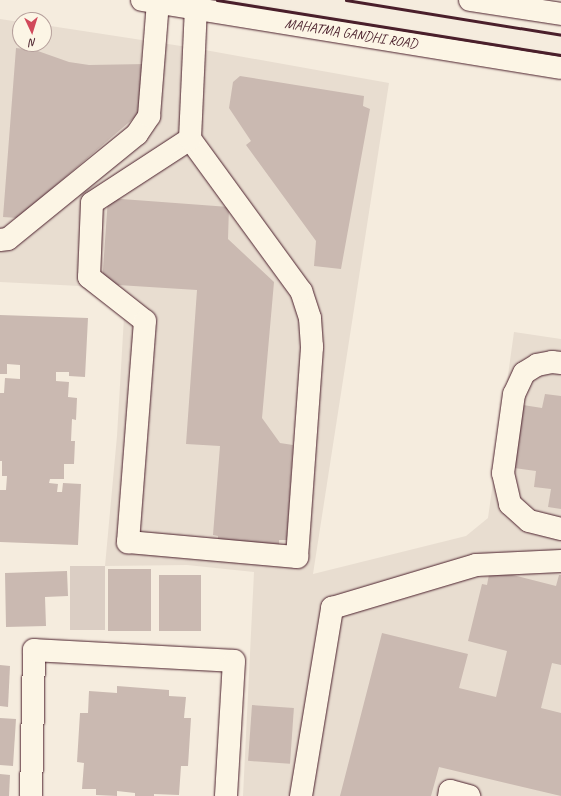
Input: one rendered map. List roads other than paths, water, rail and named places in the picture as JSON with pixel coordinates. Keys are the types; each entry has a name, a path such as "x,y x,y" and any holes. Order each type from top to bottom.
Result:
{"main road":[{"path":"470,0 508,3 561,14"},
{"path":"0,240 8,239 137,134 149,116 150,1"},
{"name":"MAHATMA GANDHI ROAD","path":"150,1 561,68"},
{"path":"190,139 92,203 89,277 145,321 128,542 297,557 312,347 310,318 301,291 190,139 196,8"},
{"path":"561,363 552,362 537,365 524,373 514,394 503,473 510,504 529,521 561,530"},
{"path":"301,796 332,608 476,565 561,561"},
{"path":"31,796 34,650 234,661 226,796"},
{"path":"449,796 450,791 469,796"}],"railway":[{"path":"217,0 561,55"},
{"path":"346,0 561,35"}]}
